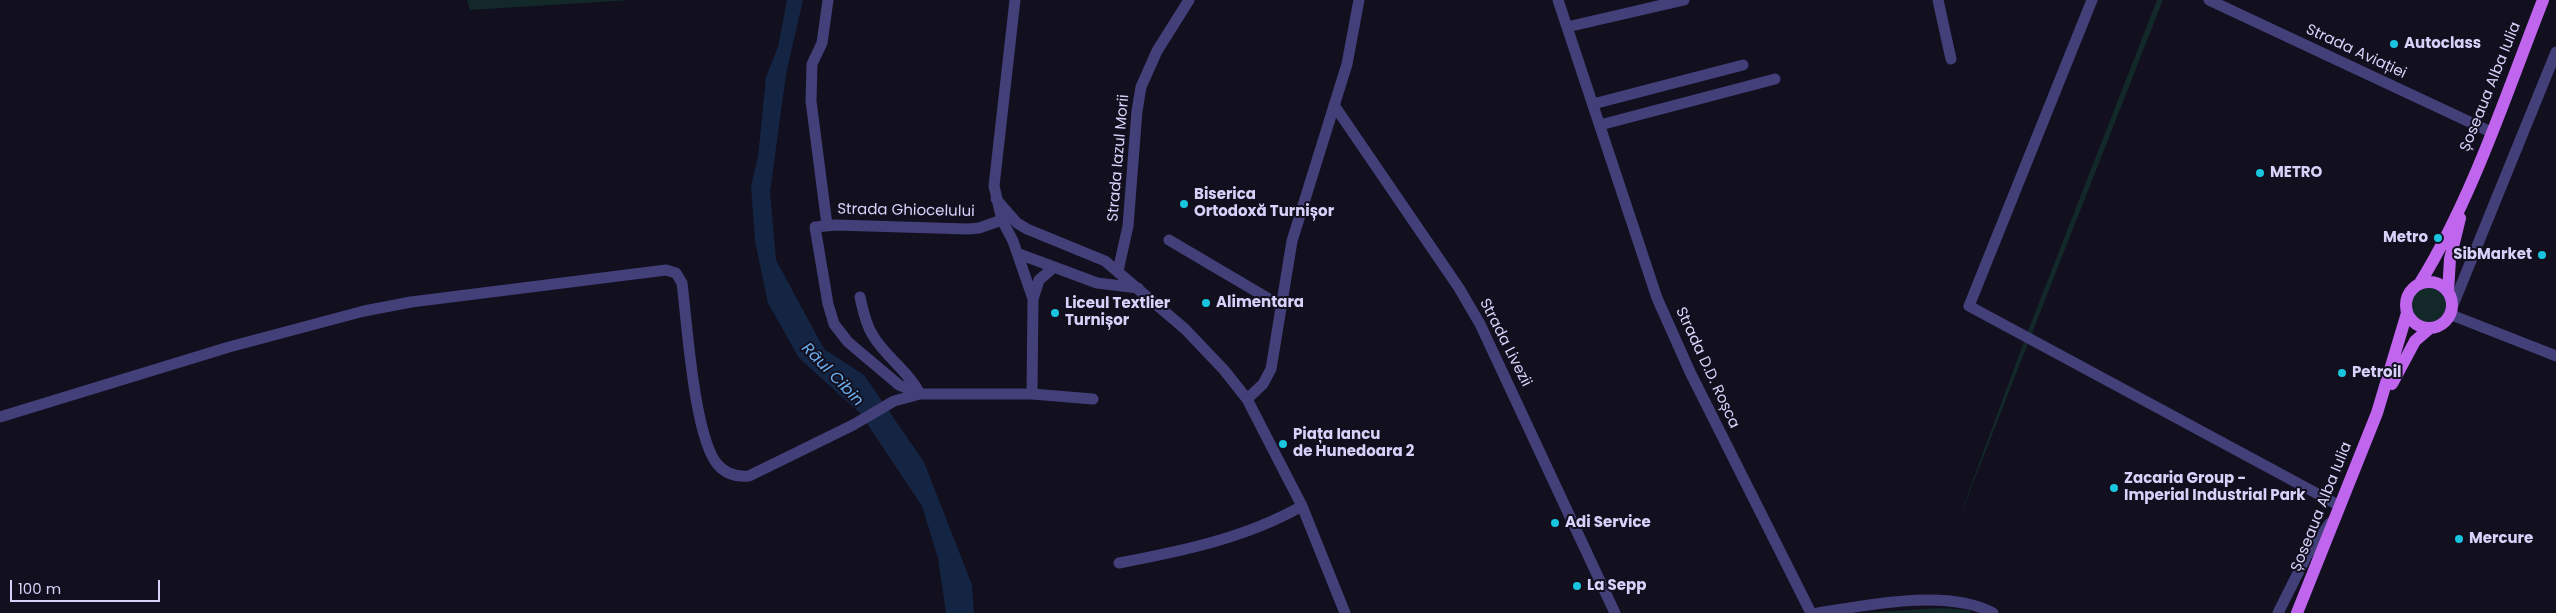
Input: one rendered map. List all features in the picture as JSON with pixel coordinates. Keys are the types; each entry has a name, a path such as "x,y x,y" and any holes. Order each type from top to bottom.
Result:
{"main road":[{"name":"Șoseaua Alba Iulia","path":"2420,283 2437,253 2468,186 2544,0"},
{"name":"Șoseaua Alba Iulia","path":"2448,292 2450,259 2468,186"},
{"path":"2435,282 2448,292 2450,312 2441,324 2430,328 2416,324 2407,313 2407,298 2412,289 2420,283 2435,282"},
{"name":"Șoseaua Alba Iulia","path":"2297,613 2377,412 2407,313"},
{"name":"Șoseaua Alba Iulia","path":"2377,412 2412,346 2430,328"}],"street":[{"name":"Strada Ghiocelului","path":"828,0 822,43 812,64 811,101 828,225 968,229 979,228 1002,220"},
{"path":"1015,0 995,171 996,199 1002,220 1019,254 1033,299 1032,394"},
{"name":"Strada Iazul Morii","path":"1118,271 1128,226 1137,110 1141,87 1157,50 1189,0"},
{"path":"1247,398 1263,384 1271,369 1292,241 1347,64 1359,0"},
{"name":"Strada D.D. Roșca","path":"1558,0 1661,306 1690,372 1811,613"},
{"path":"1567,27 1684,0"},
{"path":"1938,0 1951,59"},
{"path":"2092,0 1970,306 2338,511 2307,555 2278,613"},
{"name":"Strada Aviației","path":"2209,0 2491,132"},
{"path":"2556,52 2462,287 2450,312 2556,356"},
{"path":"1593,104 1743,65"},
{"path":"1600,125 1775,79"},
{"name":"Strada Livezii","path":"1334,105 1459,288 1480,324 1615,613"},
{"path":"996,199 1018,223 1027,229 1097,256 1118,271 1198,341 1247,398 1302,506 1345,613"},
{"path":"828,225 815,228 828,304 834,324 840,334 899,386 920,394"},
{"path":"1169,240 1281,306"},
{"path":"1019,254 1098,283 1138,288"},
{"path":"1033,299 1040,280 1053,268"},
{"path":"0,417 229,347 364,311 411,302 666,270 676,273 682,283 701,425 713,457 724,470 739,477 749,476 853,425 894,401 920,394 1032,394 1093,399"},
{"path":"2448,292 2454,293 2462,287"},
{"path":"860,297 864,315 872,334 907,372 920,394"},
{"path":"858,351 872,334"},
{"path":"1119,564 1232,536 1268,524 1302,506"},
{"path":"1818,613 1877,603 1948,600 1974,604 1994,613"}],"green space":[{"path":"467,0 632,0 470,10"},
{"path":"2157,0 2163,0 1955,529 2026,336"},
{"path":"2428,287 2435,288 2441,292 2445,298 2445,312 2441,318 2435,322 2428,323 2421,322 2415,318 2411,312 2410,305 2411,298 2415,292 2421,288"},
{"path":"1939,608 1970,610 1971,613 1861,613"}],"water":[{"name":"Râul Cibin","path":"787,0 803,0 786,74 770,192 776,260 824,349 864,375 924,462 972,585 974,613 946,613 938,558 922,506 860,413 799,358 768,303 755,241 751,186 758,157 766,77 778,47"}],"place":[{"name":"Autoclass","path":"2394,44"},
{"name":"METRO","path":"2260,173"},
{"name":"Biserica Ortodoxă Turnișor","path":"1184,204"},
{"name":"Metro","path":"2438,238"},
{"name":"SibMarket","path":"2542,255"},
{"name":"Alimentara","path":"1206,303"},
{"name":"Liceul Textlier Turnișor","path":"1055,313"},
{"name":"Petroil","path":"2342,373"},
{"name":"Piața Iancu de Hunedoara 2","path":"1283,444"},
{"name":"Zacaria Group - Imperial Industrial Park","path":"2114,488"},
{"name":"Adi Service","path":"1555,523"},
{"name":"Mercure","path":"2459,539"},
{"name":"La Sepp","path":"1577,586"}]}
